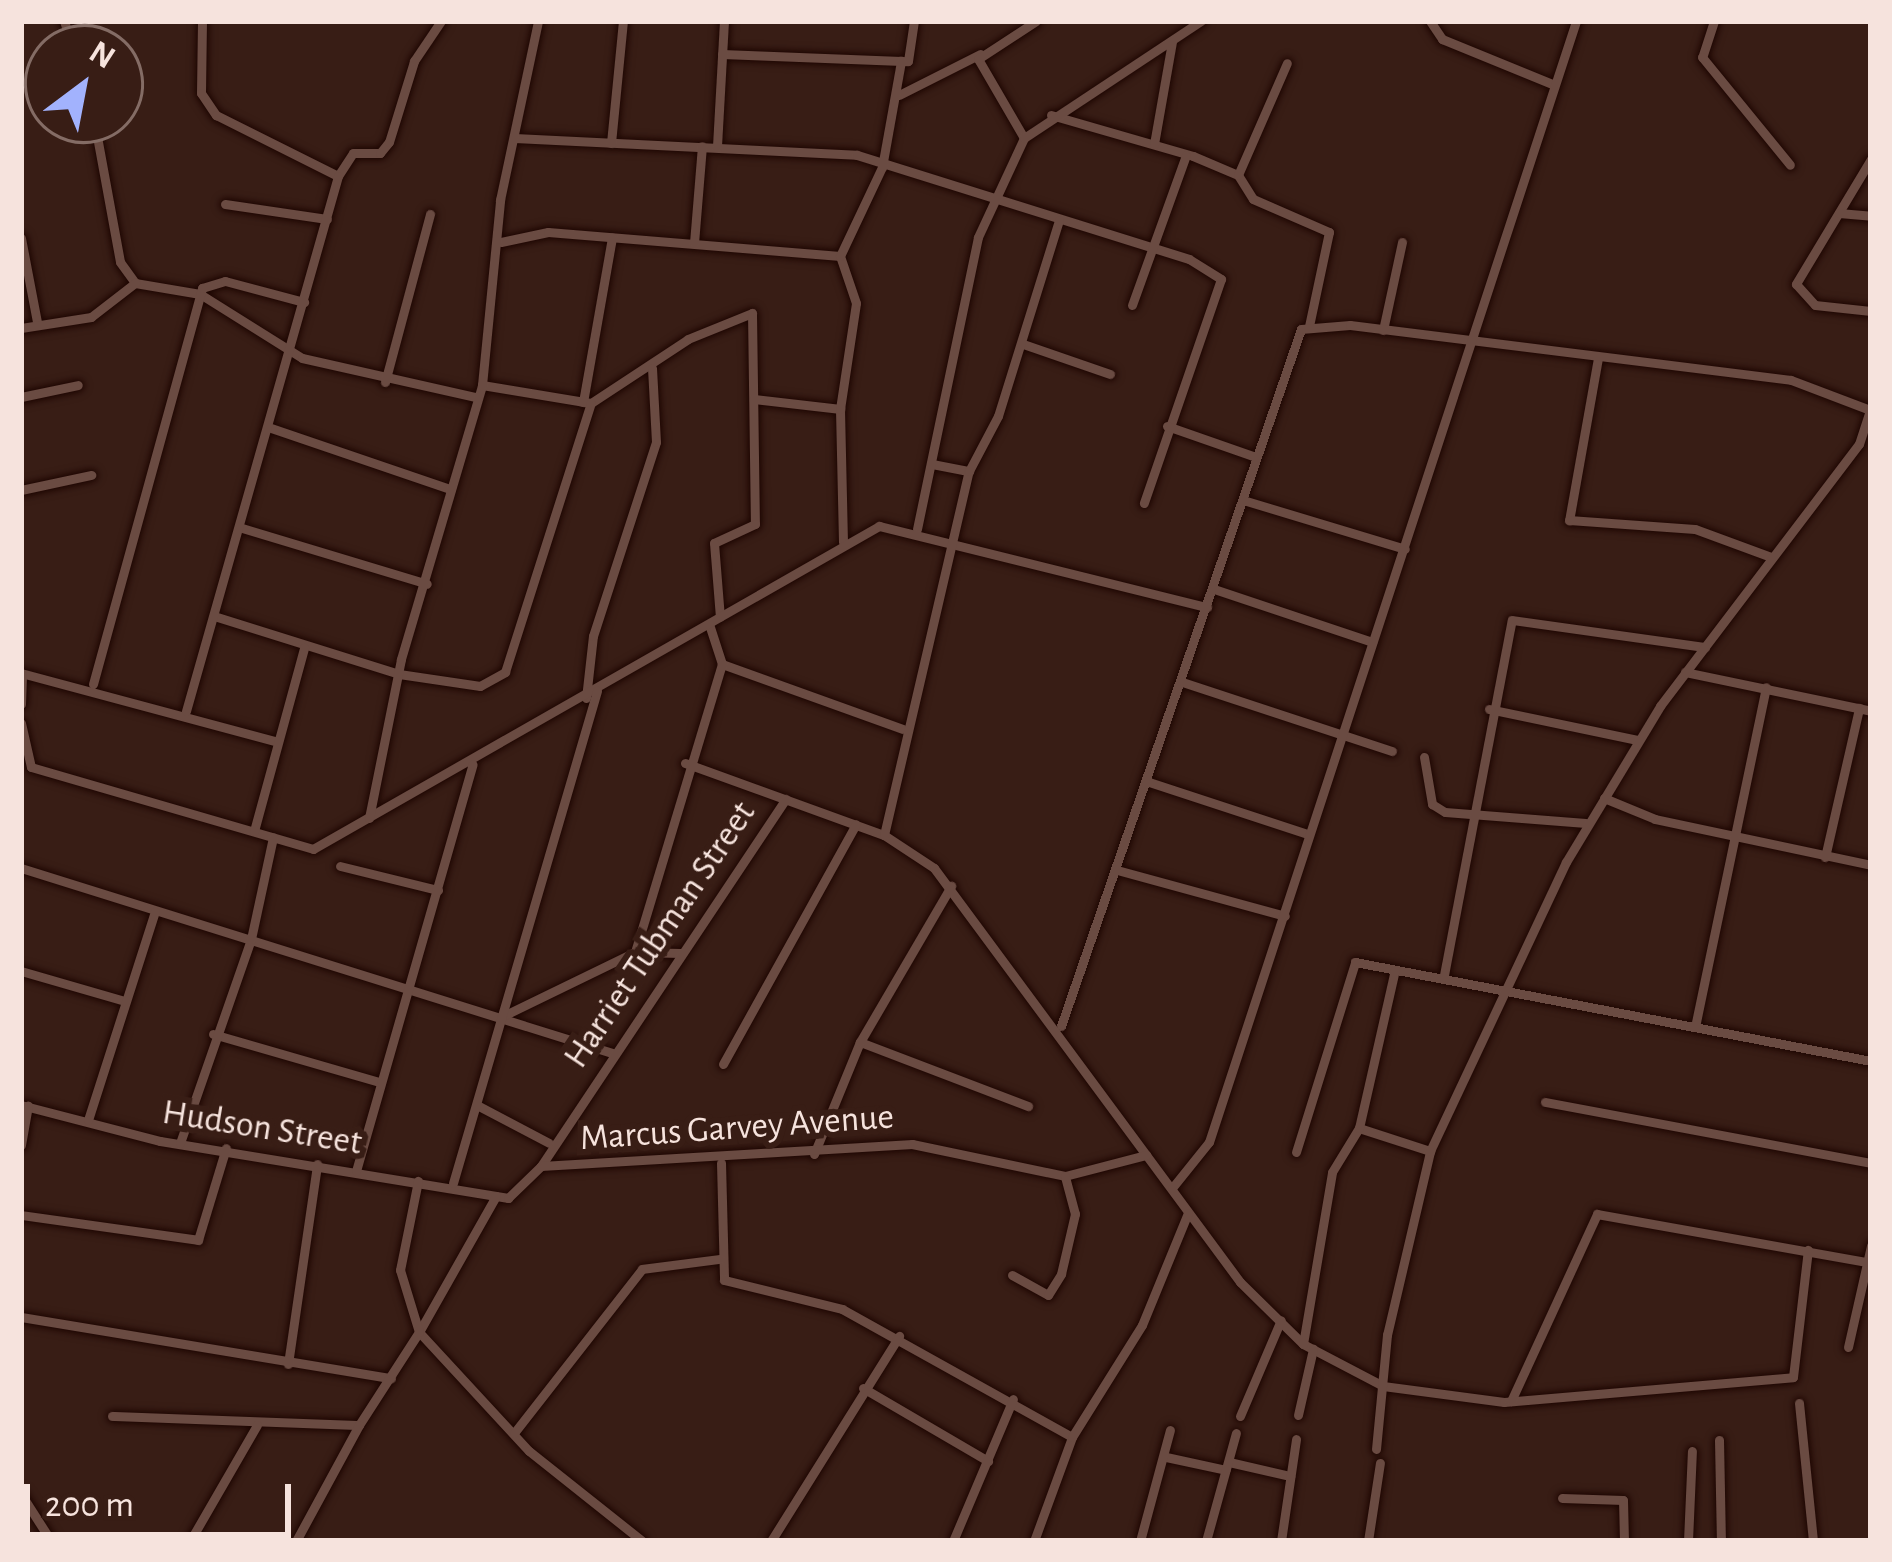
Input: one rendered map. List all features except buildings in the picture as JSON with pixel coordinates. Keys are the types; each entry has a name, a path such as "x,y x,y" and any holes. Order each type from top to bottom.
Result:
{"street":[{"path":"202,21 201,93 216,115 338,176"},
{"path":"186,711 271,428 338,176 353,153 389,142 408,75 441,21"},
{"path":"369,818 399,674 482,385 514,138 538,21"},
{"path":"611,143 623,21"},
{"path":"717,146 724,21"},
{"path":"722,54 901,61 911,58 914,21"},
{"path":"899,95 1036,21"},
{"path":"917,529 990,200 1024,138 1051,115 1201,21"},
{"path":"1430,21 1442,39 1552,84"},
{"path":"1172,1188 1209,1142 1340,735 1476,343 1552,84 1576,21"},
{"path":"1714,21 1702,57 1790,165"},
{"path":"1154,144 1172,42"},
{"path":"980,54 1024,138"},
{"path":"843,542 840,409 856,303 839,256 882,167 899,95 901,61"},
{"path":"1238,176 1287,62"},
{"path":"1051,115 1154,144 1238,176 1247,196 1329,232 1309,326 1290,345 1208,608 1061,1026"},
{"path":"514,138 857,155 882,167 1155,250 1221,279 1144,503"},
{"path":"98,144 120,262 135,284"},
{"path":"694,243 702,146"},
{"path":"1132,305 1186,155"},
{"path":"1871,159 1796,284 1815,305 1871,311"},
{"path":"226,204 327,219"},
{"path":"1839,212 1871,216"},
{"path":"385,382 430,214"},
{"path":"884,835 903,729 960,540 969,471 1023,344 1059,220"},
{"path":"502,242 548,232 839,256"},
{"path":"21,238 37,322"},
{"path":"214,616 304,648 322,644 399,674 480,686 505,672 587,402 612,238"},
{"path":"1383,330 1402,242"},
{"path":"93,684 200,294 225,281 304,302"},
{"path":"21,328 91,316 135,284 200,294 288,352 385,382 475,397"},
{"path":"482,385 587,402 652,368 688,339 752,313 755,524 714,543 720,617"},
{"path":"1309,326 1383,330 1792,380 1870,409 1859,444 1685,671 1586,823 1430,1151 1383,1386 1376,1449"},
{"path":"1023,344 1110,374"},
{"path":"1598,358 1569,520 1695,529 1771,557"},
{"path":"586,698 593,636 656,442 652,368"},
{"path":"21,397 79,385"},
{"path":"754,399 840,409"},
{"path":"1167,426 1256,458"},
{"path":"271,428 450,489"},
{"path":"1859,444 1871,450"},
{"path":"932,464 969,471"},
{"path":"21,490 91,475"},
{"path":"1243,500 1405,549"},
{"path":"21,723 31,766 313,849 473,764 843,542 880,526 917,529 1208,608"},
{"path":"242,528 428,584"},
{"path":"1214,589 1372,641"},
{"path":"1444,975 1507,630 1524,613 1705,647"},
{"path":"635,952 685,764 722,664 709,624"},
{"path":"254,831 274,741 304,648"},
{"path":"722,664 903,729"},
{"path":"1685,671 1865,709 1825,857"},
{"path":"21,704 21,674 93,684 274,741"},
{"path":"1182,682 1392,751"},
{"path":"1695,1027 1766,688"},
{"path":"453,1184 597,691"},
{"path":"1489,709 1638,740"},
{"path":"1424,757 1432,804 1475,815 1586,823"},
{"path":"356,1171 473,764"},
{"path":"685,764 786,799"},
{"path":"1149,782 1307,834"},
{"path":"1604,798 1735,838 1871,865"},
{"name":"Harriet Tubman Street","path":"542,1166 549,1143 786,799 884,835 951,886 1061,1026 1188,1213 1308,1347 1383,1386"},
{"path":"723,1064 856,824"},
{"path":"180,1143 213,1034 251,939 273,837"},
{"path":"340,866 438,890"},
{"path":"21,868 612,1053"},
{"path":"1117,869 1285,916"},
{"path":"814,1154 860,1042 951,886"},
{"path":"88,1120 155,911"},
{"path":"503,1016 635,952 681,953"},
{"path":"1296,1152 1348,968 1511,984 1871,1061"},
{"path":"1298,1415 1332,1172 1359,1128 1395,970"},
{"path":"21,971 125,1001"},
{"path":"213,1034 379,1082"},
{"path":"860,1042 1028,1106"},
{"path":"1545,1102 1871,1163"},
{"path":"21,1145 24,1105"},
{"name":"Hudson Street","path":"24,1105 180,1143 453,1184 496,1196"},
{"path":"477,1105 549,1143"},
{"path":"1359,1128 1430,1151"},
{"name":"Marcus Garvey Avenue","path":"542,1166 722,1163 912,1144 1065,1177 1146,1155"},
{"path":"21,1215 197,1240 226,1148"},
{"path":"722,1163 719,1259 724,1280 899,1336 1013,1399 1072,1438"},
{"path":"288,1364 317,1164"},
{"path":"296,1541 359,1425 419,1332 496,1196 508,1198 542,1166"},
{"path":"1012,1276 1048,1295 1061,1274 1075,1214 1065,1177"},
{"path":"418,1181 400,1270 419,1332 514,1432 642,1541"},
{"path":"1034,1541 1072,1438 1142,1325 1188,1213"},
{"path":"1511,1401 1597,1214 1867,1262"},
{"path":"1848,1346 1871,1246"},
{"path":"1383,1386 1511,1401 1793,1377 1808,1250"},
{"path":"514,1432 641,1269 719,1259"},
{"path":"21,1317 391,1378"},
{"path":"1240,1416 1281,1320"},
{"path":"771,1541 899,1336"},
{"path":"863,1388 988,1461"},
{"path":"953,1541 1013,1399"},
{"path":"1799,1403 1814,1541"},
{"path":"112,1416 256,1425 359,1425"},
{"path":"190,1541 256,1425"},
{"path":"1140,1541 1170,1430"},
{"path":"1206,1541 1236,1433"},
{"path":"1281,1541 1296,1438"},
{"path":"1719,1440 1721,1541"},
{"path":"1688,1541 1692,1451"},
{"path":"1166,1457 1290,1476"},
{"path":"1368,1541 1380,1463"},
{"path":"21,1494 51,1541"},
{"path":"1562,1498 1623,1499 1624,1541"}]}
